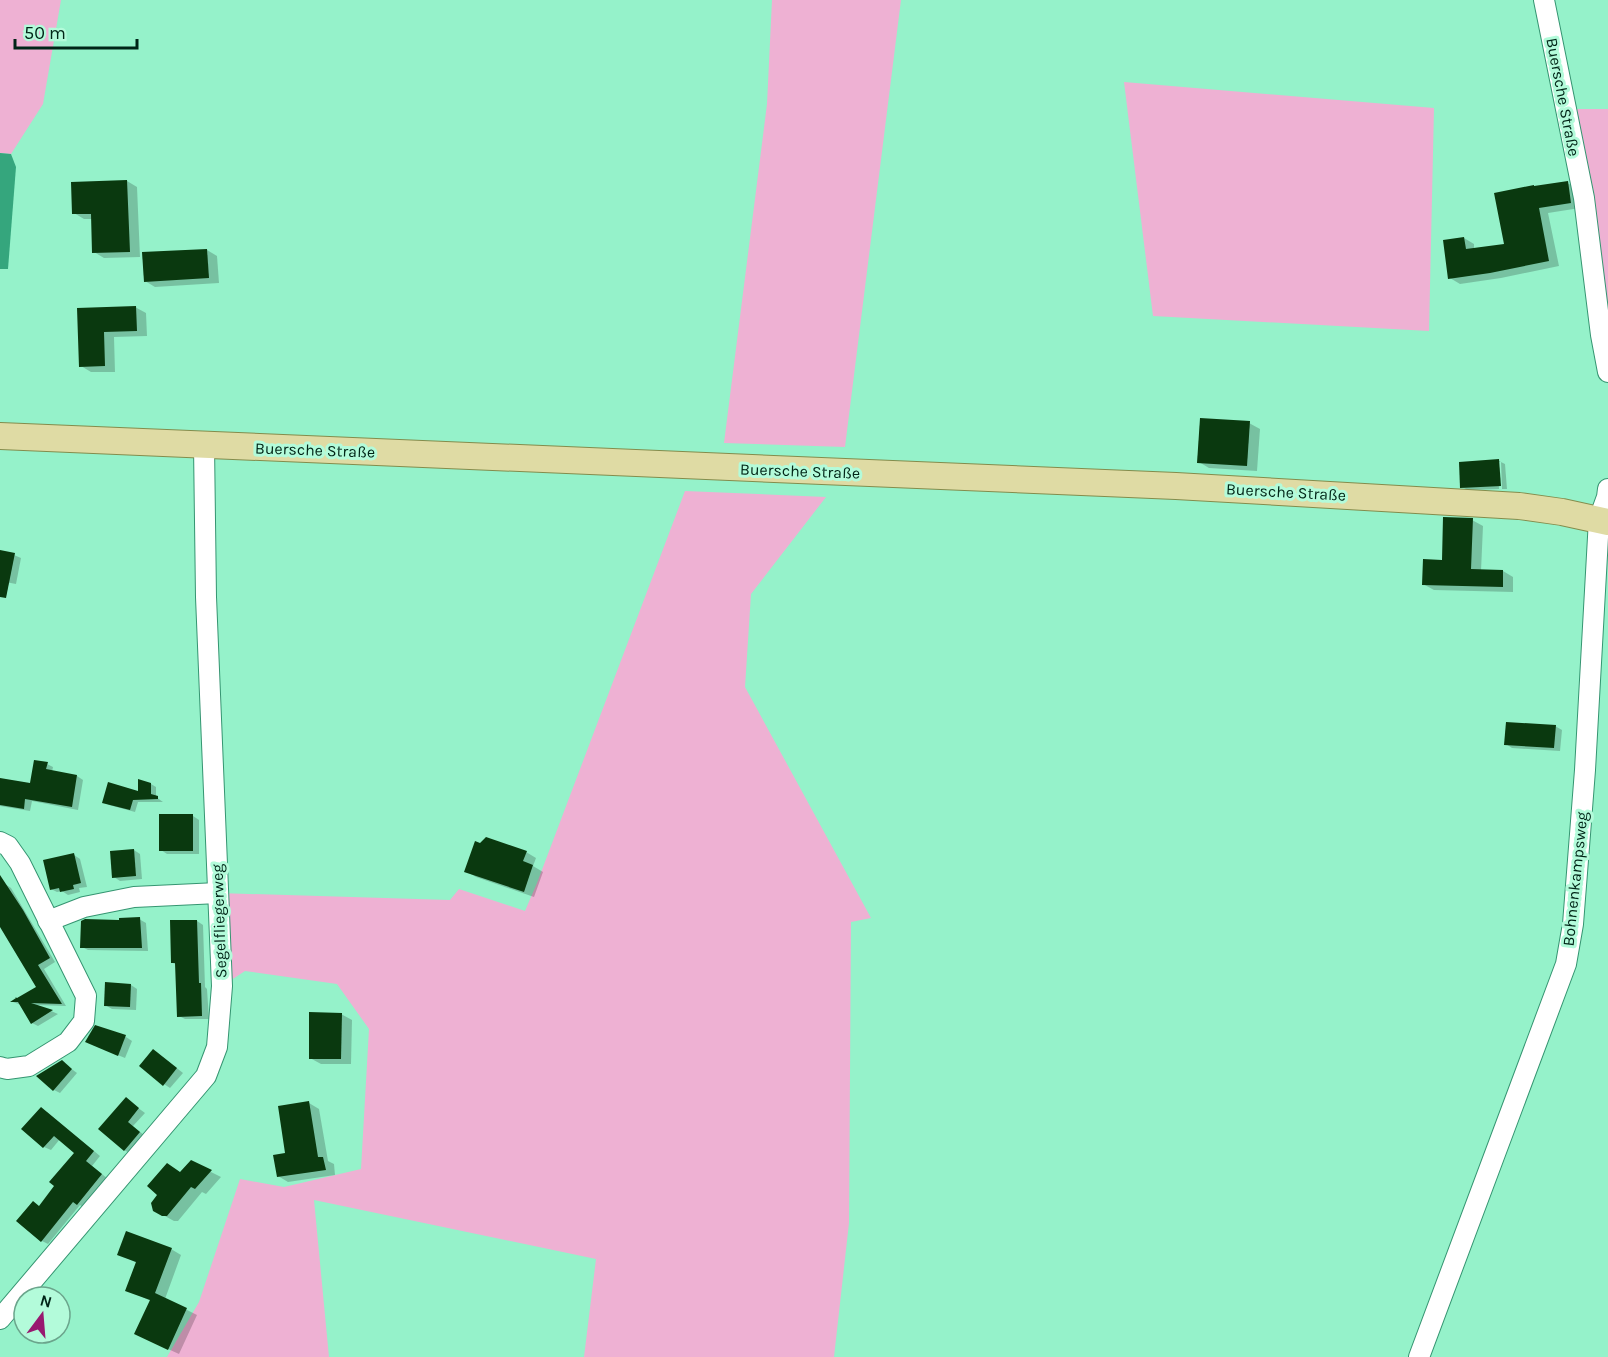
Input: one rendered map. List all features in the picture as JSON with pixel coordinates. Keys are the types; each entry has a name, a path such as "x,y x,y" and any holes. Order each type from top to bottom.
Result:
{"main road":[{"name":"Buersche Straße","path":"0,436 1176,486 1519,506 1604,520"}],"street":[{"name":"Buersche Straße","path":"1544,0 1584,198 1601,335 1608,372"},
{"name":"Segelfliegerweg","path":"0,1319 206,1076 217,1047 222,986 206,597 204,445"},
{"path":"1604,520 1608,489"},
{"name":"Bohnenkampsweg","path":"1419,1357 1566,964 1573,924 1604,520"},
{"path":"0,842 8,846 20,863 86,996 84,1022 68,1042 29,1066 7,1069 0,1067"},
{"path":"48,921 84,907 134,897 218,893"}],"shaded area":[{"path":"0,0 61,0 43,104 11,154 0,153"},
{"path":"772,0 901,0 845,447 724,443 767,104"},
{"path":"1124,82 1434,108 1429,331 1153,316"},
{"path":"1566,109 1608,109 1608,372"},
{"path":"0,153 11,154 16,167 8,269 0,269"},
{"path":"685,491 826,497 751,594 745,687 871,918 851,922 849,1223 834,1357 584,1357 596,1259 314,1200 329,1357 167,1357 199,1302 240,1179 284,1187 361,1169 369,1029 337,984 245,971 222,986 218,893 450,900 459,889 525,911"}],"building":[{"path":"127,180 130,252 92,253 91,214 72,214 71,182"},
{"path":"1568,181 1571,203 1539,208 1549,261 1448,279 1443,240 1464,237 1466,249 1504,244 1494,193"},
{"path":"207,249 209,278 144,282 142,252"},
{"path":"136,306 137,331 104,332 105,366 79,367 77,308"},
{"path":"1200,418 1250,421 1247,466 1197,463"},
{"path":"1499,459 1501,486 1460,488 1459,462"},
{"path":"1443,517 1473,518 1471,569 1503,570 1503,587 1422,585 1423,559 1442,560"},
{"path":"0,550 15,553 6,598 0,597"},
{"path":"1506,722 1556,725 1554,748 1504,745"},
{"path":"34,760 48,762 46,769 77,775 72,807 25,799 24,809 0,805 0,778 30,783"},
{"path":"138,779 151,783 151,794 158,796 158,799 133,800 130,810 102,803 108,782 138,791"},
{"path":"159,814 193,814 193,851 159,851"},
{"path":"486,837 527,851 523,861 533,865 524,892 464,872 475,841 480,843"},
{"path":"134,849 136,876 112,878 110,851"},
{"path":"74,853 81,883 73,885 74,889 60,892 59,888 50,890 43,860"},
{"path":"0,875 50,958 38,965 62,1004 31,1003 53,1010 31,1024 18,1002 10,1002 15,997 36,987 0,927"},
{"path":"140,917 142,948 80,948 81,921"},
{"path":"170,920 197,920 202,1016 177,1017 175,963 171,963"},
{"path":"105,982 131,984 130,1007 104,1006"},
{"path":"309,1012 342,1013 341,1059 309,1059"},
{"path":"95,1025 126,1035 118,1056 85,1042"},
{"path":"153,1049 177,1068 163,1086 139,1066"},
{"path":"62,1060 72,1069 53,1091 36,1076"},
{"path":"126,1097 139,1108 128,1122 140,1132 124,1151 98,1129"},
{"path":"309,1101 318,1157 323,1157 326,1170 277,1177 273,1155 285,1153 278,1106"},
{"path":"41,1107 94,1151 86,1161 102,1174 77,1205 73,1202 41,1242 16,1221 33,1201 39,1206 54,1186 49,1182 74,1153 54,1136 43,1148 21,1129"},
{"path":"191,1160 212,1170 195,1189 191,1187 167,1216 153,1211 151,1203 157,1195 147,1186 167,1163 180,1172"},
{"path":"126,1231 172,1248 155,1293 187,1308 168,1350 134,1334 150,1300 125,1291 136,1262 117,1255"}]}
